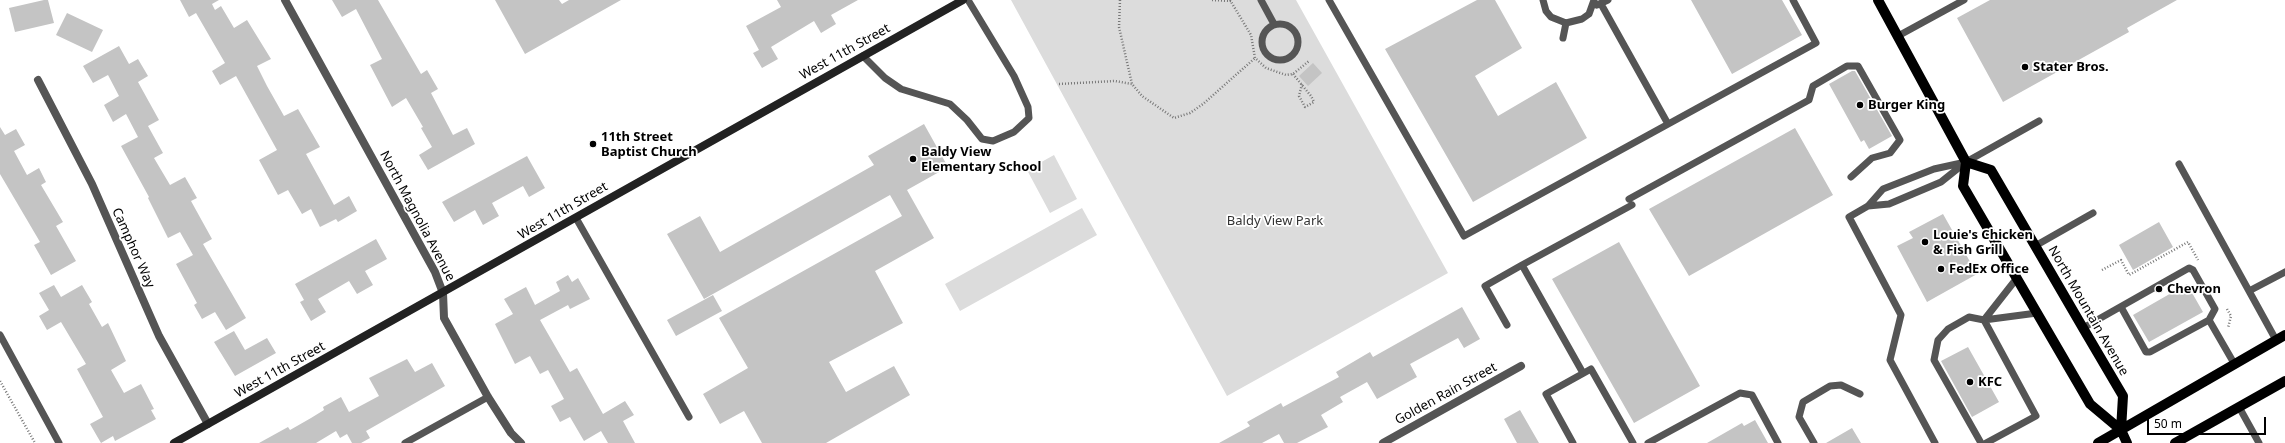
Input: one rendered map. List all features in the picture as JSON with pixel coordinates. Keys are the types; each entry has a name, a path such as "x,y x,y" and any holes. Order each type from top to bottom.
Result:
{"main road":[{"path":"1881,1 1898,36 1966,162 1963,186 2090,404 2120,430 2127,443"},
{"name":"North Mountain Avenue","path":"1966,162 1991,170 2083,328 2122,396 2120,430"},
{"path":"2098,443 2281,337"},
{"path":"2175,443 2285,381"}],"street":[{"name":"North Magnolia Avenue","path":"285,0 435,272 443,293 444,318 488,397 511,433 521,443"},
{"name":"West 11th Street","path":"174,443 963,0"},
{"name":"Camphor Way","path":"38,80 92,184 160,336 208,424"},
{"name":"Golden Rain Street","path":"1383,443 1521,366"}],"lane":[{"path":"863,56 885,78 901,89 950,104 967,120 982,139 992,141 1014,132 1029,118 1028,107 1014,76 968,0"},
{"path":"1261,0 1274,24"},
{"path":"1329,0 1464,236 1816,43 1793,0"},
{"path":"1543,0 1546,11 1551,17 1566,23 1582,19 1593,3 1605,2 1668,124"},
{"path":"1898,36 1964,0"},
{"path":"1280,23 1291,27 1298,37 1297,49 1293,54 1283,60 1271,58 1263,49 1262,37 1269,27 1274,24 1280,23"},
{"path":"1563,38 1566,23"},
{"path":"1507,325 1485,286 1809,100 1813,86 1847,66 1858,66 1900,140 1890,153 1872,158 1851,177"},
{"path":"1868,206 1889,204 1941,182 1966,162 2039,121"},
{"path":"1935,443 1890,360 1901,315 1849,217 1868,206 1883,189 1934,169 1966,162"},
{"path":"2179,164 2249,291 2281,337"},
{"path":"2035,246 2093,213"},
{"path":"576,218 689,417"},
{"path":"1522,265 1583,373"},
{"path":"2083,328 2190,268 2193,270 2215,309 2209,320 2150,352 2146,352 2121,307"},
{"path":"2249,291 2285,272"},
{"path":"1984,320 2017,278"},
{"path":"1981,443 1934,360 1938,340 1948,329 1969,317 1984,320 2038,313"},
{"path":"1984,320 2036,416 1986,443"},
{"path":"2209,320 2235,365"},
{"path":"0,336 59,443"},
{"path":"1573,443 1546,394 1592,369 1633,443"},
{"path":"1814,443 1799,417 1803,402 1830,386 1840,385 1860,394"},
{"path":"1648,443 1740,393 1752,395 1778,443"},
{"path":"405,443 488,397"},
{"path":"2239,407 2259,443"}],"path":[{"path":"1120,0 1119,27 1132,84 1142,96 1174,118 1190,113 1203,104 1255,58"},
{"path":"1212,0 1230,1 1251,35 1255,58 1273,72 1286,75 1293,74 1309,61"},
{"path":"1293,74 1302,84 1314,102 1305,107 1299,96 1302,84"},
{"path":"1059,84 1115,81 1132,84"},
{"path":"0,381 35,443"}],"green space":[{"name":"Baldy View Park","path":"1011,0 1296,0 1448,273 1227,396"},
{"path":"1054,155 1077,199 1050,213 1027,170"},
{"path":"1082,208 1097,235 960,311 945,284"}],"building":[{"path":"48,0 54,23 15,32 9,8"},
{"path":"180,0 219,0 212,4 215,10 221,6 234,28 247,20 271,59 257,66 284,116 298,109 320,147 306,154 334,205 349,196 357,211 338,222 336,219 320,227 311,209 302,214 288,190 278,195 259,160 277,150 236,76 220,85 212,71 225,63 196,13 189,17"},
{"path":"332,0 378,0 421,74 427,70 438,89 431,93 453,135 467,128 475,144 428,170 419,155 432,147 421,128 423,127 406,98 392,107 370,65 382,59 356,9 342,17"},
{"path":"495,0 559,0 562,4 569,0 621,0 525,54"},
{"path":"777,0 858,0 831,15 836,24 821,33 814,21 771,47 778,59 762,68 753,53 759,50 746,26 781,7"},
{"path":"1477,0 1495,0 1522,48 1475,76 1498,116 1556,82 1587,138 1473,202 1385,49"},
{"path":"1691,0 1782,0 1802,35 1732,74"},
{"name":"Stater Bros.","path":"1990,0 2177,0 2127,28 2129,32 2003,102 1957,18"},
{"path":"67,13 103,30 92,52 56,35"},
{"path":"119,46 129,64 138,59 148,76 138,82 159,120 148,126 163,153 154,158 170,185 185,177 197,198 191,201 212,239 203,244 246,318 226,330 215,312 202,319 194,305 197,303 176,264 193,255 180,232 168,238 148,198 149,197 121,146 138,137 126,114 113,122 104,105 119,96 108,75 93,83 83,66"},
{"path":"1313,63 1322,73 1308,86 1299,76"},
{"name":"Burger King","path":"1852,71 1855,71 1892,136 1869,149 1864,140 1861,142 1829,84"},
{"path":"924,124 948,167 907,190 934,238 875,271 903,323 829,362 846,392 894,366 910,395 826,443 762,443 744,411 720,424 703,394 748,368 719,318 902,216 890,195 704,299 667,234 700,216 720,252 874,165 868,156"},
{"path":"0,127 5,135 16,129 25,145 14,151 27,175 39,168 46,182 41,185 63,222 56,226 76,261 51,275 34,245 40,242 0,174"},
{"path":"1795,128 1833,195 1689,276 1649,209"},
{"path":"527,156 545,188 529,197 523,186 492,203 499,216 483,225 475,210 454,222 442,202"},
{"name":"FedEx Office","path":"1943,214 1977,274 1927,302 1897,246 1913,238 1909,232"},
{"path":"2159,222 2173,247 2133,270 2119,245"},
{"path":"376,239 387,259 365,271 373,285 357,294 349,281 318,299 326,312 311,321 300,302 304,300 295,284"},
{"path":"1619,242 1700,386 1634,423 1552,279"},
{"path":"568,275 572,282 578,278 590,299 570,309 568,305 540,320 570,372 577,368 603,414 625,401 634,415 623,421 635,443 608,443 601,431 584,441 570,417 560,422 551,406 564,399 548,370 540,374 530,356 515,364 495,324 513,314 504,299 526,287 535,305 560,291 556,282"},
{"path":"2187,284 2203,312 2149,342 2133,315"},
{"path":"54,285 61,297 82,285 92,302 89,304 102,327 108,323 126,361 111,370 124,393 141,384 154,409 151,410 156,419 115,441 113,436 101,443 90,424 103,417 77,369 86,364 61,322 47,330 39,316 49,310 39,293"},
{"path":"713,295 722,311 676,336 667,320"},
{"path":"1462,307 1480,339 1464,348 1458,338 1410,364 1417,377 1377,399 1367,382 1340,397 1343,402 1321,415 1328,427 1297,443 1284,443 1279,434 1262,443 1219,443 1250,426 1247,422 1281,403 1283,407 1339,377 1336,372 1370,352 1373,357"},
{"path":"234,331 245,350 267,338 276,353 235,376 214,342"},
{"name":"KFC","path":"1968,347 1999,402 1972,417 1941,361"},
{"path":"407,359 415,372 432,363 445,386 366,431 370,438 361,443 352,443 347,434 340,438 336,431 316,443 259,443 288,427 290,430 324,410 323,407 341,397 349,412 379,396 369,378"},
{"path":"1520,410 1539,443 1517,443 1504,419"},
{"path":"1755,420 1768,443 1707,443 1742,423 1744,426"},
{"path":"1852,428 1861,443 1826,443"}],"place":[{"name":"Stater Bros.","path":"2025,67"},
{"name":"Burger King","path":"1860,105"},
{"name":"11th Street Baptist Church","path":"593,144"},
{"name":"Baldy View Elementary School","path":"913,159"},
{"name":"Louie's Chicken & Fish Grill","path":"1925,242"},
{"name":"FedEx Office","path":"1941,269"},
{"name":"Chevron","path":"2159,289"},
{"name":"KFC","path":"1970,382"}]}
